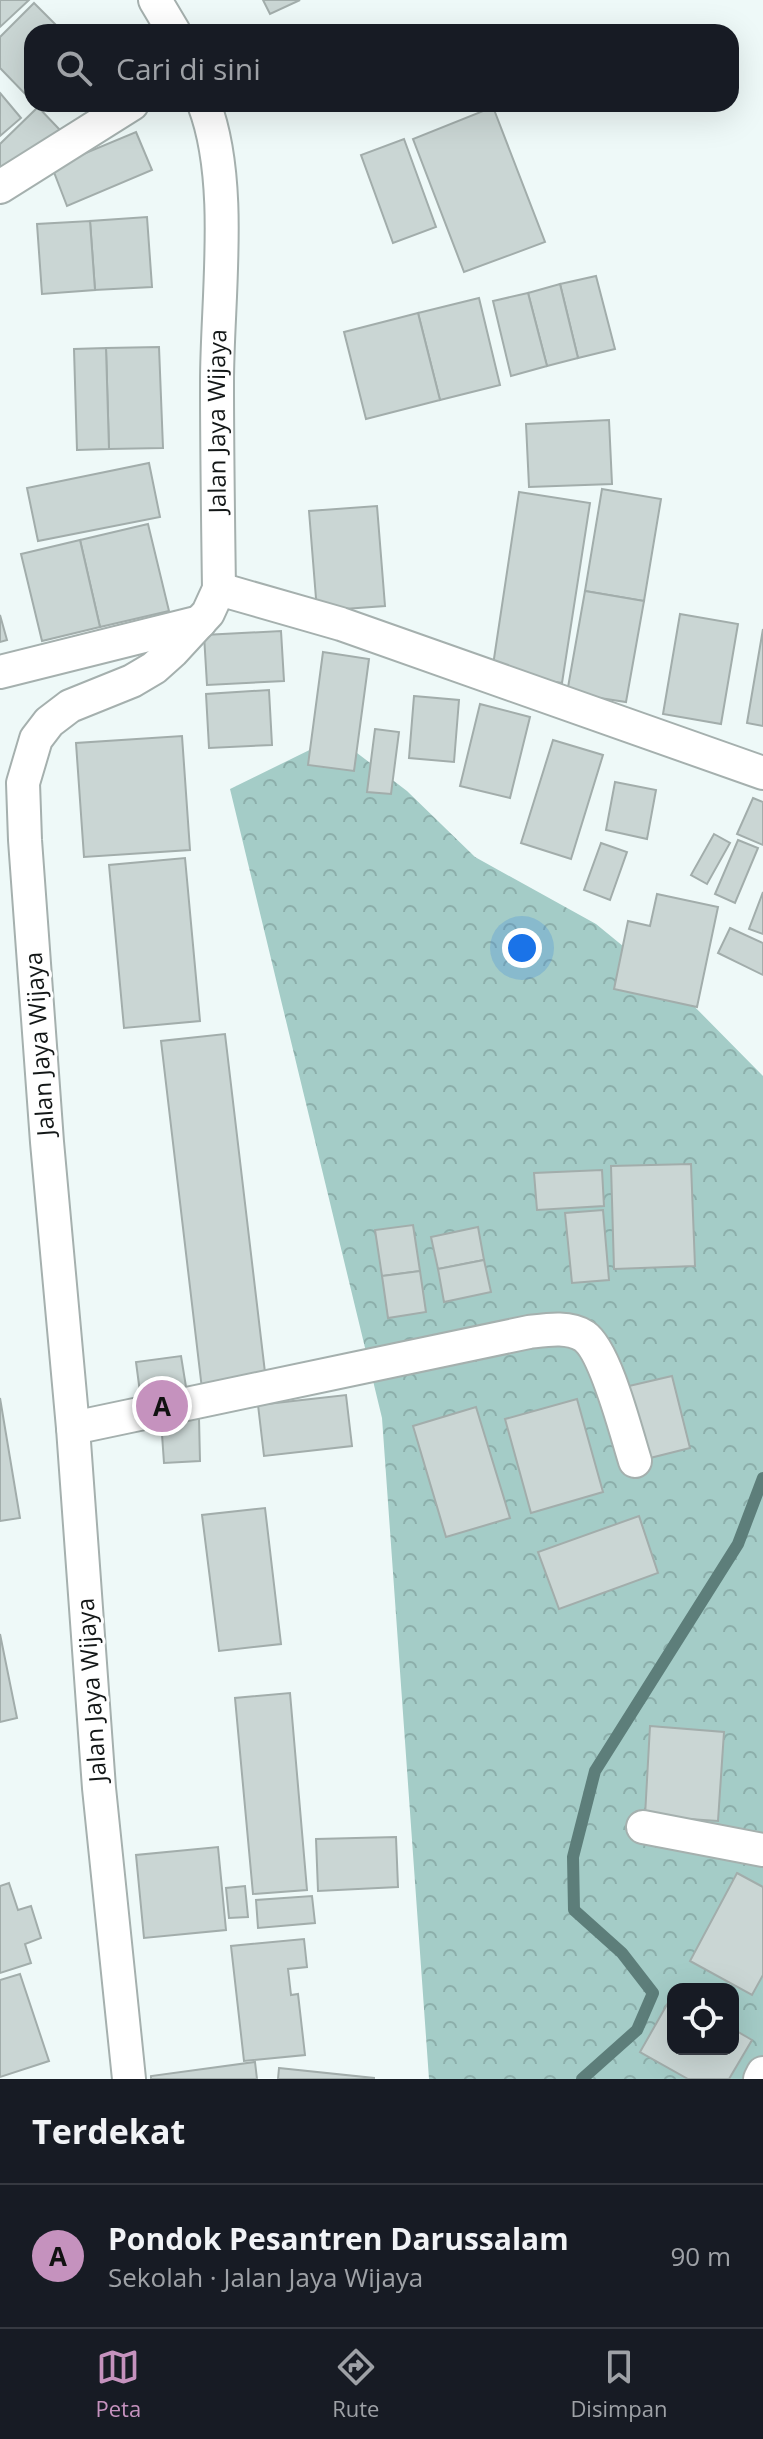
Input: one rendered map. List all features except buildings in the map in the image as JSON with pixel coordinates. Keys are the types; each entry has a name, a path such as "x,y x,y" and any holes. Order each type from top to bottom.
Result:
{"street":[{"path":"155,0 169,24"},
{"path":"0,187 119,112"},
{"name":"Jalan Jaya Wijaya","path":"129,2079 99,1788 73,1428 47,1142 23,783 28,757 36,739 49,722 70,706 132,681 154,668 200,622 214,603 219,589 217,381 221,247 219,187 207,112"},
{"path":"219,589 341,624 763,773"},
{"path":"0,672 200,622"},
{"path":"73,1428 529,1332 558,1329 584,1336 601,1358 635,1461"},
{"path":"643,1827 763,1850"},
{"path":"760,2079 763,2073"}],"green space":[{"path":"336,737 407,791 475,857 596,924 684,996 763,1076 763,2079 429,2079 382,1418 230,789"}],"waterway":[{"path":"582,2079 637,2030 653,1993 622,1953 574,1910 573,1857 595,1771 738,1544 763,1478"}],"place":[{"name":"Pondok Pesantren Darussalam","path":"162,1406"}]}
